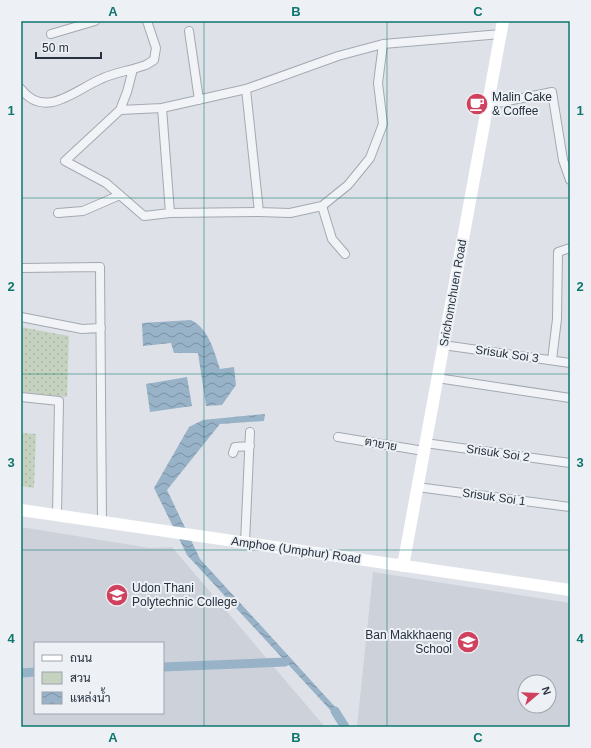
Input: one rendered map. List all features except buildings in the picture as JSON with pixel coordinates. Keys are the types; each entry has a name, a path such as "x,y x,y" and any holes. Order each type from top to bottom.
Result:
{"street":[{"path":"51,34 95,21"},
{"path":"21,89 26,95 34,100 41,103 51,103 67,97 100,79 151,62 157,54 147,21"},
{"name":"Srichomchuen Road","path":"403,566 503,21"},
{"path":"189,30 199,100"},
{"path":"120,110 162,108 246,89 338,56 383,44 501,34"},
{"path":"133,69 127,92 120,110 65,161 106,183 144,216 170,213 290,213 322,206 348,185 370,158 383,124 378,83 383,44"},
{"path":"246,89 259,212"},
{"path":"488,105 552,92 563,160 570,180"},
{"path":"162,108 170,213"},
{"path":"58,213 83,211 120,195"},
{"path":"322,206 332,239 344,254"},
{"path":"552,360 557,319 558,252 570,248"},
{"path":"21,268 100,267 102,522"},
{"path":"21,318 82,329 101,328"},
{"name":"Srisuk Soi 3","path":"443,345 570,363"},
{"path":"437,378 570,398"},
{"path":"21,397 59,401 57,515"},
{"path":"245,543 250,432"},
{"name":"ตายาย","path":"338,437 424,447"},
{"path":"233,453 235,447 250,446"},
{"name":"Srisuk Soi 2","path":"424,447 570,463"},
{"name":"Srisuk Soi 1","path":"417,487 570,507"},
{"name":"Amphoe (Umphur) Road","path":"21,510 570,590"}],"shaded area":[{"name":"Udon Thani Polytechnic College","path":"21,527 150,548 172,547 325,727 21,727"},
{"name":"Ban Makkhaeng School","path":"373,572 570,603 570,727 357,727"}],"green space":[{"path":"21,327 69,336 67,397 21,392"},
{"path":"21,433 36,434 34,488 21,486"}],"water":[{"path":"191,320 207,335 220,369 234,367 236,385 222,405 206,406 198,353 174,353 171,343 143,346 142,323"},
{"path":"187,377 192,406 150,412 146,384"},
{"path":"265,414 264,421 220,424 167,490 200,559 337,709 333,713 187,555 154,488 189,427 203,420"}],"waterway":[{"path":"164,667 285,662"},
{"path":"21,673 34,672"},
{"path":"335,711 345,727"}],"place":[{"name":"Malin Cake & Coffee","path":"477,104"},
{"name":"Udon Thani Polytechnic College","path":"117,595"},
{"name":"Ban Makkhaeng School","path":"468,642"}]}
